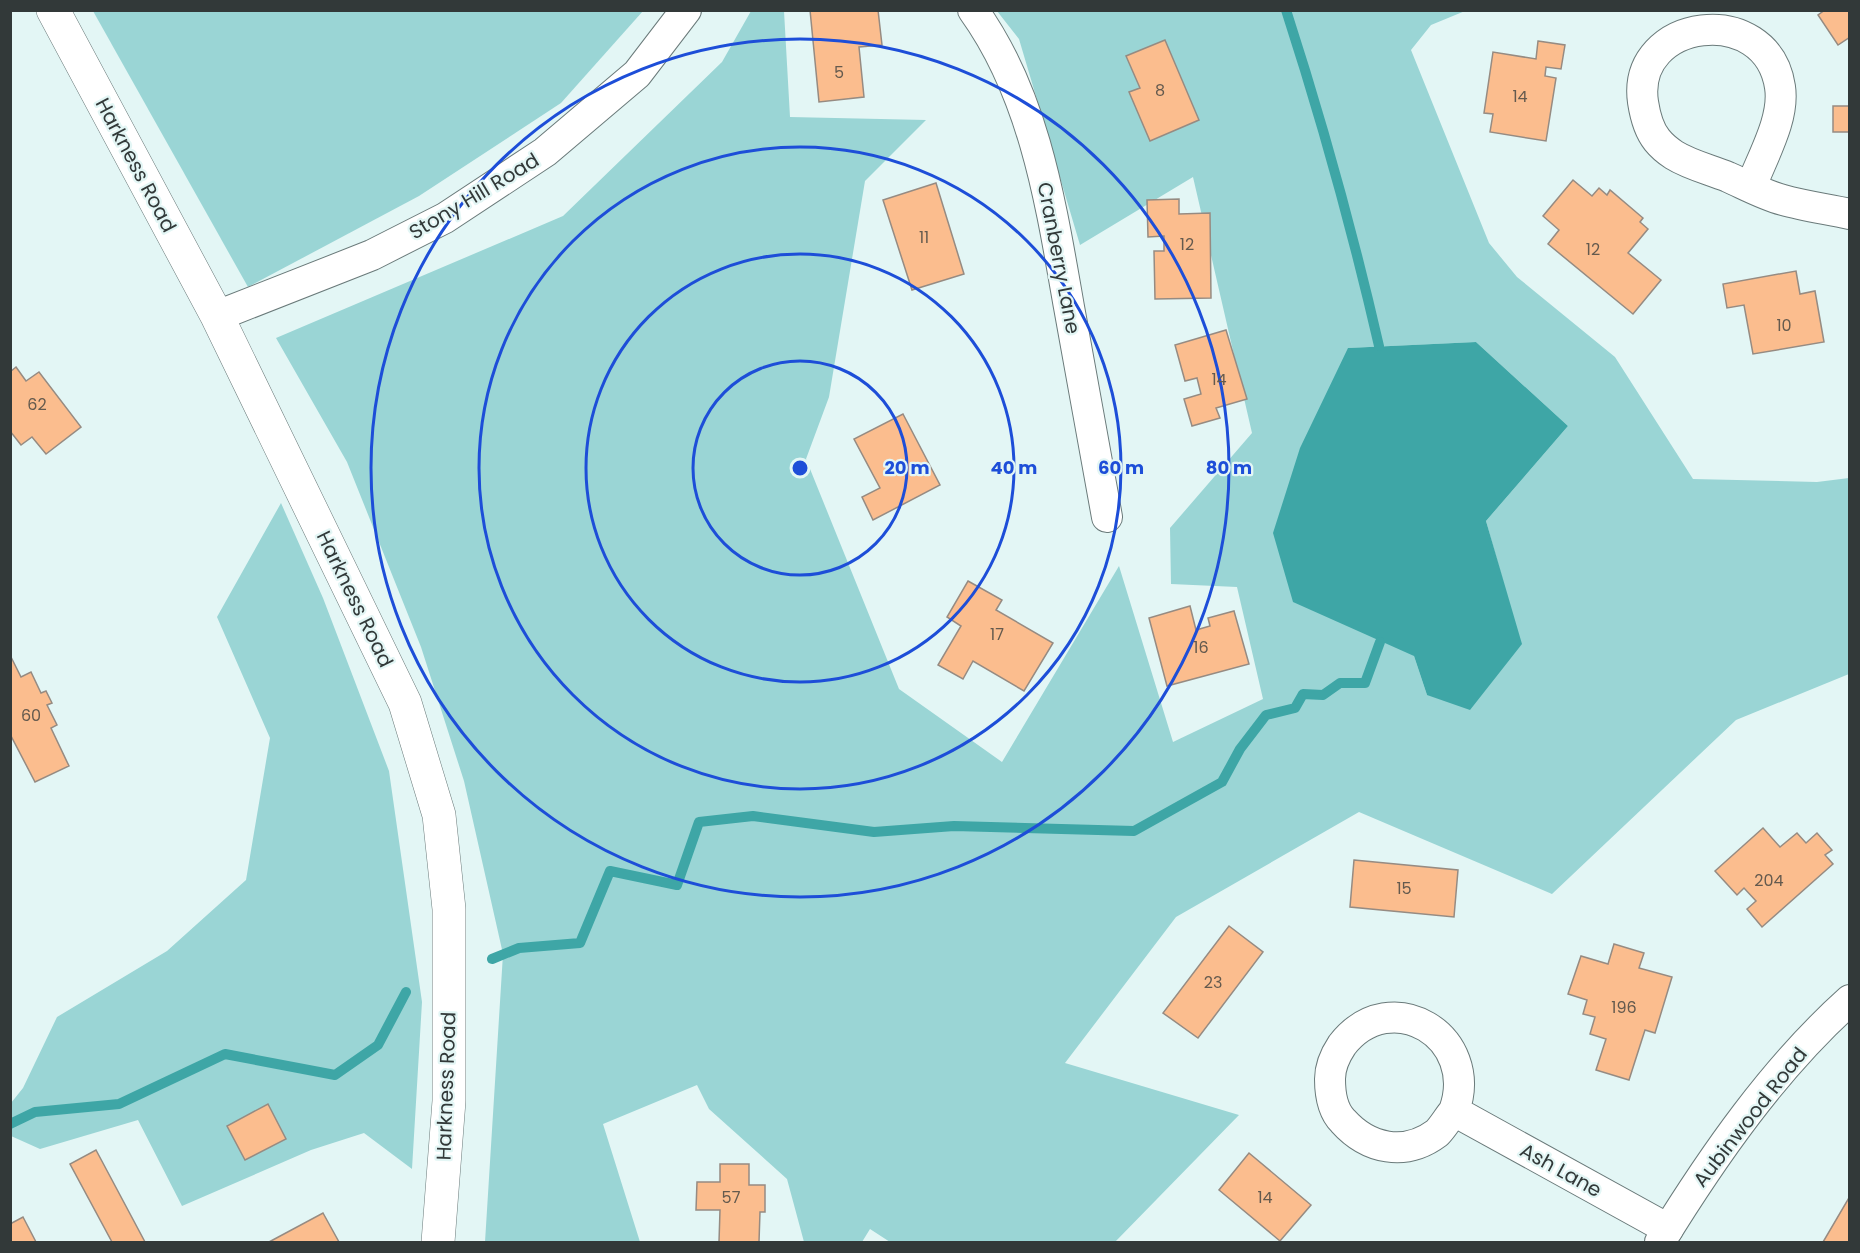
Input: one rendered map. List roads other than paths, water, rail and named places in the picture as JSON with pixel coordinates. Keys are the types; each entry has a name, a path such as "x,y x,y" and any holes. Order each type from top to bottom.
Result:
{"main road":[{"name":"Harkness Road","path":"53,10 217,316 405,703 438,815 449,909 449,1101 438,1242"}],"street":[{"name":"Stony Hill Road","path":"217,316 372,255 445,218 545,152 637,74 686,10"},
{"name":"Cranberry Lane","path":"973,10 992,36 1018,94 1049,194 1107,517"},
{"path":"1751,187 1779,110 1780,88 1774,67 1762,49 1744,35 1722,28 1699,28 1676,37 1658,51 1646,72 1642,95 1645,118 1656,139 1673,154 1751,187 1782,200 1850,214"},
{"name":"Aubinwood Road","path":"1664,1236 1693,1190 1772,1083 1850,1000"},
{"path":"1387,1018 1407,1019 1426,1025 1442,1038 1454,1055 1460,1095 1454,1111 1438,1132 1419,1143 1396,1148 1374,1145 1354,1134 1339,1117 1330,1096 1330,1073 1337,1052 1350,1035 1367,1024 1387,1018"},
{"name":"Ash Lane","path":"1454,1111 1664,1236"}],"waterway":[{"path":"1286,10 1336,177 1379,346"},
{"path":"492,959 519,948 580,943 610,871 677,885 699,822 753,816 874,832 954,826 1134,831 1222,782 1240,749 1266,715 1295,708 1303,694 1323,695 1340,683 1365,683 1380,642"},
{"path":"10,1124 35,1112 119,1104 225,1054 335,1075 378,1045 406,992"}]}
